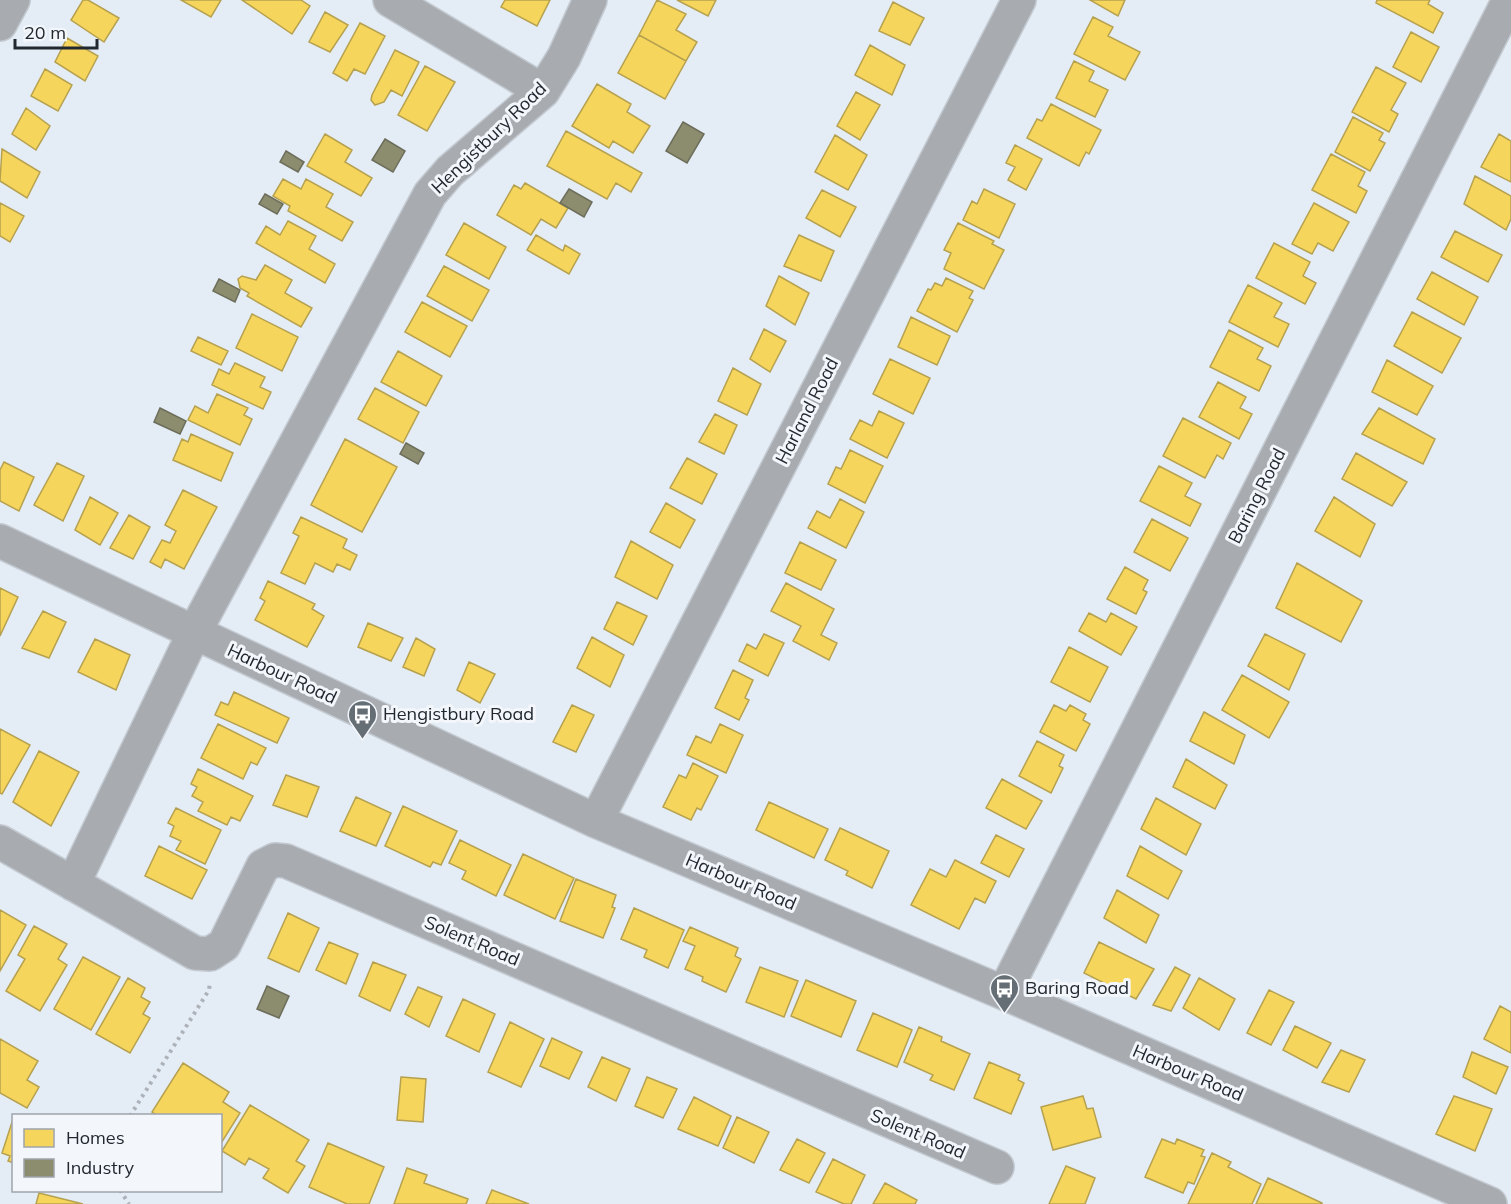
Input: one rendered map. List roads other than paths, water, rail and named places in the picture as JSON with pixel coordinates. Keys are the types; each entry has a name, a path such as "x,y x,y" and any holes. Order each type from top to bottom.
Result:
{"street":[{"path":"0,24 13,0"},
{"path":"390,0 543,91"},
{"name":"Hengistbury Road","path":"73,884 194,633 430,194 450,171 543,91 564,57 590,0"},
{"name":"Harland Road","path":"596,821 1019,0"},
{"name":"Baring Road","path":"1004,993 1509,0"},
{"name":"Harbour Road","path":"0,541 596,821 1004,993 1490,1204"},
{"path":"0,842 73,884"},
{"name":"Solent Road","path":"73,884 195,953 210,954 224,945 263,866 275,860 286,861 997,1167"}],"place":[{"name":"Hengistbury Road","path":"362,740"},
{"name":"Baring Road","path":"1004,1014"}]}
